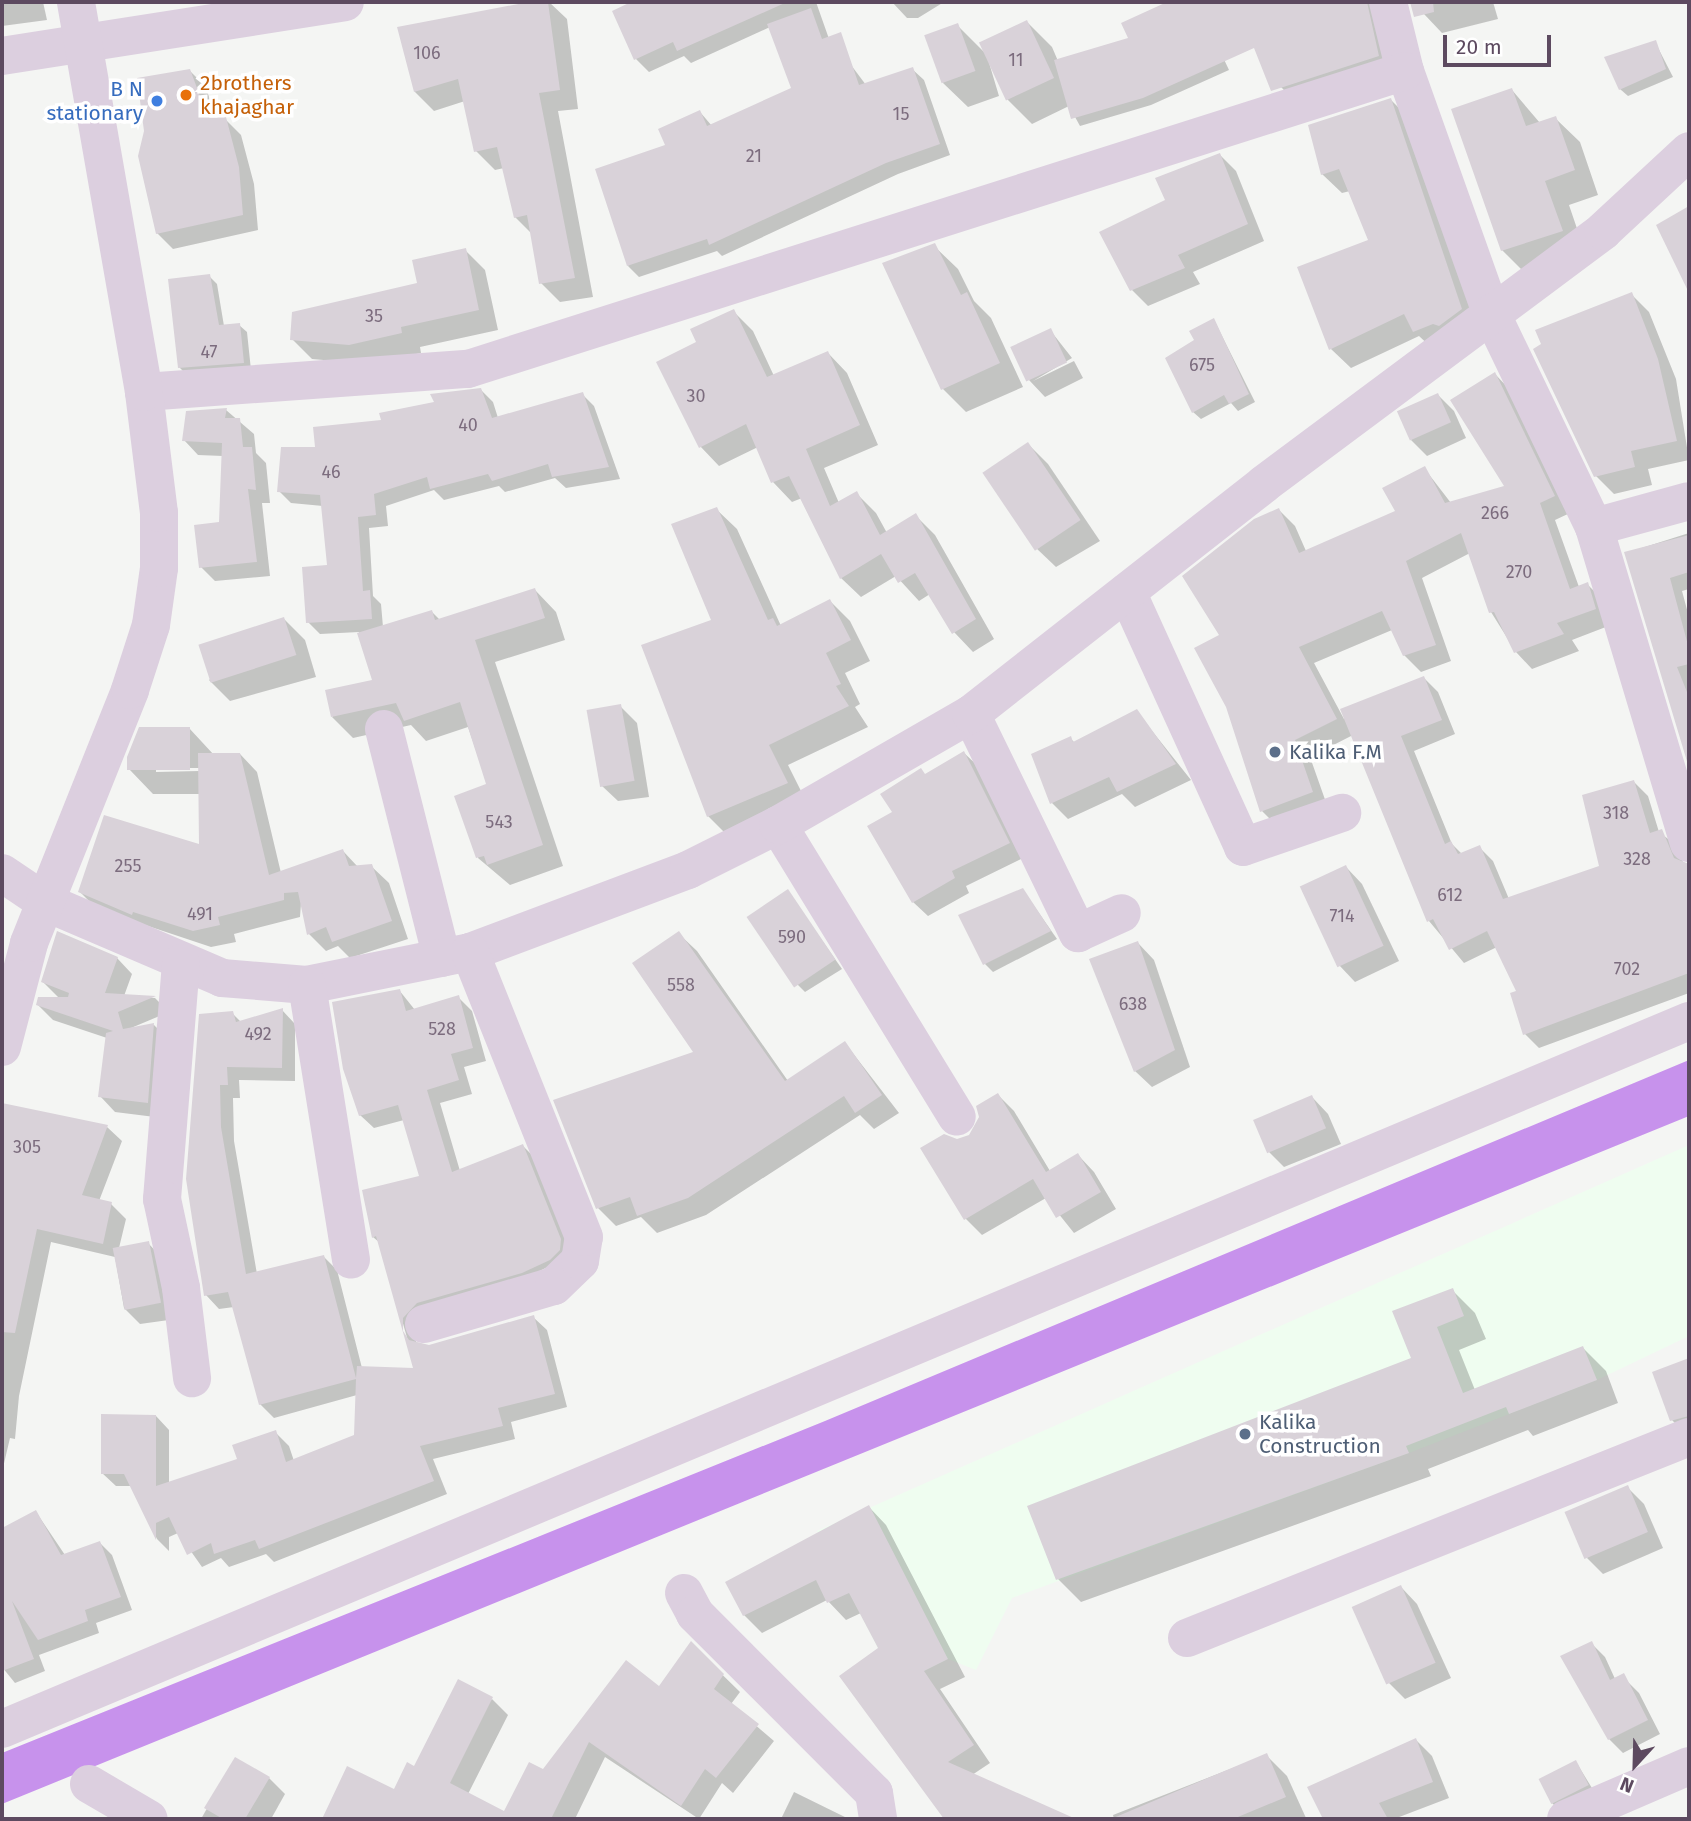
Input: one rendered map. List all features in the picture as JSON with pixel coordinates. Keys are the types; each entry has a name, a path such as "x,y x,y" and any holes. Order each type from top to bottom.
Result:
{"street":[{"path":"2,1047 29,943 130,690 151,625 159,568 159,513 144,392 76,2"},
{"path":"2,56 345,2"},
{"path":"1388,2 1405,71 1490,313 1594,527 1689,843"},
{"path":"144,392 468,369 1405,71"},
{"path":"2,873 45,902 181,963 222,978 307,985 456,955 688,870 778,825 971,713 1490,313 1603,231 1689,151"},
{"path":"1594,527 1689,501"},
{"path":"1127,592 1243,847 1342,813"},
{"path":"971,713 1078,933 1122,913"},
{"path":"384,729 456,955 584,1237 580,1261 554,1286 424,1324"},
{"path":"778,825 957,1117"},
{"path":"181,963 162,1199 181,1288 192,1378"},
{"path":"307,985 351,1259"},
{"path":"2,1729 1689,1021"},
{"path":"1187,1638 1689,1437"},
{"path":"684,1593 695,1614 874,1793 878,1819"},
{"path":"1566,1819 1689,1766"},
{"path":"89,1784 149,1819"}],"shaded area":[{"path":"1689,1060 1689,1116 2,1804 2,1753 825,1421"},
{"name":"Kalika Construction","path":"1689,1145 1689,1336 1597,1380 1409,1453 1012,1598 976,1670 948,1659 897,1685 817,1531"}],"building":[{"path":"529,2 548,2 560,90 539,93 575,278 539,284 527,215 514,218 497,147 474,152 458,79 414,92 397,27"},
{"path":"631,2 787,2 677,51 673,42 634,60 612,11"},
{"path":"1167,2 1367,2 1379,56 1271,91 1254,48 1143,98 1071,119 1054,60 1128,38 1121,23"},
{"path":"1410,2 1433,2 1434,12 1414,17"},
{"path":"811,8 822,39 841,32 859,85 913,67 940,144 886,163 709,245 707,239 627,266 595,169 665,145 658,129 700,110 707,126 791,88 767,24"},
{"path":"1027,20 1054,78 1006,100 979,42"},
{"path":"958,23 975,71 942,83 924,35"},
{"path":"1656,40 1666,69 1619,90 1604,57"},
{"path":"190,69 207,115 226,117 239,167 243,215 156,234 138,156 144,131 137,78"},
{"path":"1512,88 1526,126 1556,116 1575,170 1545,181 1563,231 1501,251 1451,109"},
{"path":"1391,98 1462,309 1439,326 1433,324 1413,332 1404,314 1329,350 1297,267 1368,240 1339,169 1321,175 1308,125"},
{"path":"1220,153 1248,224 1178,255 1185,268 1130,291 1099,232 1165,200 1155,178"},
{"path":"1689,206 1689,293 1656,225"},
{"path":"935,243 961,295 967,292 1000,363 941,390 882,263"},
{"path":"466,248 479,310 401,327 402,333 349,345 290,340 292,312 417,283 412,260"},
{"path":"210,274 219,325 240,323 244,363 178,368 168,279"},
{"path":"1632,292 1658,359 1677,441 1631,451 1635,467 1594,477 1533,349 1541,344 1535,330"},
{"path":"734,309 767,377 828,351 860,425 806,449 830,506 857,491 880,535 916,513 976,619 952,634 915,573 898,583 881,554 840,579 789,476 771,483 746,424 699,448 656,362 696,342 690,329"},
{"path":"1214,318 1249,394 1229,404 1224,395 1192,413 1165,358 1194,340 1189,331"},
{"path":"1051,328 1067,362 1026,381 1010,347"},
{"path":"1495,372 1555,496 1540,503 1570,589 1588,582 1596,609 1557,623 1564,634 1514,653 1494,612 1489,613 1461,533 1406,561 1436,645 1403,656 1382,611 1299,647 1337,719 1295,740 1313,792 1260,812 1226,707 1194,648 1219,635 1182,576 1254,519 1279,508 1299,553 1395,511 1382,488 1425,466 1445,503 1504,486 1450,400"},
{"path":"481,388 492,418 583,392 609,467 552,477 548,464 492,481 488,474 430,489 427,477 374,494 376,515 358,517 363,591 370,590 372,619 306,623 302,567 327,565 320,495 277,492 281,447 315,447 313,427 381,420 379,413 434,402 430,394"},
{"path":"1438,393 1451,422 1410,441 1397,411"},
{"path":"227,408 225,418 240,418 243,447 252,447 256,490 248,489 257,562 199,568 194,525 219,522 222,443 182,441 186,411"},
{"path":"1028,442 1081,520 1035,551 982,473"},
{"path":"717,507 768,620 773,618 777,626 830,599 851,640 826,653 841,684 836,686 849,706 769,745 788,783 707,817 641,645 711,620 671,524"},
{"path":"1689,535 1689,572 1670,578 1689,649 1689,664 1677,667 1689,697 1689,768 1624,552"},
{"path":"535,588 545,618 475,640 543,845 487,865 484,856 476,858 454,796 486,784 460,702 404,721 396,703 331,717 325,690 372,680 357,633 432,610 435,620"},
{"path":"284,617 296,655 211,683 198,645"},
{"path":"1424,676 1442,720 1401,736 1445,844 1451,841 1458,854 1480,845 1503,899 1599,866 1582,795 1634,780 1650,833 1662,829 1674,858 1689,864 1689,973 1523,1035 1510,993 1516,991 1487,931 1449,950 1433,919 1427,922 1340,709"},
{"path":"621,704 635,781 600,787 587,710"},
{"path":"1137,709 1176,764 1117,792 1109,777 1050,804 1031,754 1071,736 1073,742"},
{"path":"139,727 190,727 190,770 127,770 127,757"},
{"path":"964,751 1010,843 952,871 955,878 912,903 867,826 892,812 880,794 921,768 925,774"},
{"path":"198,753 240,753 269,875 343,849 349,866 372,864 392,921 332,942 326,927 307,935 298,892 284,893 284,900 218,917 220,925 193,931 133,912 132,915 78,892 104,815 199,844"},
{"path":"1346,865 1384,946 1337,967 1300,887"},
{"path":"1023,888 1051,931 983,965 958,915"},
{"path":"788,889 836,959 794,987 747,917"},
{"path":"57,931 118,957 105,993 156,996 118,1012 123,1029 154,1023 148,1103 98,1097 106,1033 113,1031 36,1005 38,997 68,997 69,993 41,982"},
{"path":"679,931 785,1081 845,1041 882,1095 855,1113 844,1096 688,1198 637,1216 630,1197 596,1209 553,1100 693,1052 632,963"},
{"path":"1138,941 1175,1050 1134,1072 1089,959"},
{"path":"400,989 406,1011 459,995 473,1048 451,1054 459,1080 427,1090 452,1172 523,1144 561,1239 560,1250 550,1260 522,1273 417,1303 403,1318 403,1331 409,1340 429,1345 534,1315 555,1394 498,1408 503,1426 420,1446 434,1481 259,1549 255,1540 214,1554 211,1543 187,1555 169,1517 156,1523 156,1540 124,1474 101,1474 101,1414 156,1415 156,1486 237,1459 232,1445 276,1430 286,1462 354,1435 356,1379 259,1405 228,1292 204,1296 186,1179 199,1014 233,1011 236,1022 283,1008 282,1068 227,1067 228,1085 220,1085 221,1127 246,1274 324,1255 356,1378 357,1366 413,1368 376,1236 372,1238 362,1190 419,1176 398,1105 359,1116 343,1069 332,1002"},
{"path":"998,1093 1046,1172 1078,1153 1101,1192 1056,1218 1033,1179 964,1220 920,1148 944,1134 957,1139 969,1135 979,1117 976,1106"},
{"path":"1312,1095 1326,1128 1267,1153 1253,1120"},
{"path":"2,1103 108,1125 82,1195 112,1202 103,1244 37,1229 15,1333 2,1332"},
{"path":"149,1241 161,1303 125,1310 113,1248"},
{"path":"1453,1288 1464,1316 1437,1327 1463,1393 1583,1346 1597,1380 1509,1414 1506,1407 1406,1446 1409,1453 1056,1580 1027,1506 1411,1358 1392,1311"},
{"path":"1689,1358 1689,1416 1670,1421 1652,1372"},
{"path":"1628,1485 1648,1532 1584,1559 1564,1512"},
{"path":"869,1505 948,1659 924,1671 974,1745 948,1762 1076,1819 944,1819 839,1676 878,1648 849,1593 827,1603 816,1580 743,1616 725,1582"},
{"path":"36,1510 61,1555 100,1541 121,1597 85,1610 88,1621 38,1640 12,1601 34,1659 2,1671 2,1528"},
{"path":"1401,1585 1436,1663 1386,1685 1352,1607"},
{"path":"691,1641 724,1674 714,1689 759,1724 716,1778 705,1769 681,1806 589,1742 551,1819 322,1819 347,1766 394,1789 407,1762 414,1766 458,1679 493,1697 450,1783 504,1811 529,1762 543,1769 626,1660 659,1686"},
{"path":"1592,1641 1610,1680 1624,1673 1648,1720 1608,1740 1560,1656"},
{"path":"1416,1738 1433,1782 1379,1803 1388,1819 1323,1819 1307,1787"},
{"path":"1267,1753 1286,1797 1233,1819 1111,1819"},
{"path":"235,1757 270,1777 245,1819 223,1819 204,1808"},
{"path":"1576,1760 1589,1785 1551,1804 1539,1779"}],"place":[{"name":"2brothers khajaghar","path":"186,95"},
{"name":"B N stationary","path":"157,101"},
{"name":"Kalika F.M","path":"1275,752"},
{"name":"Kalika Construction","path":"1245,1434"}]}
